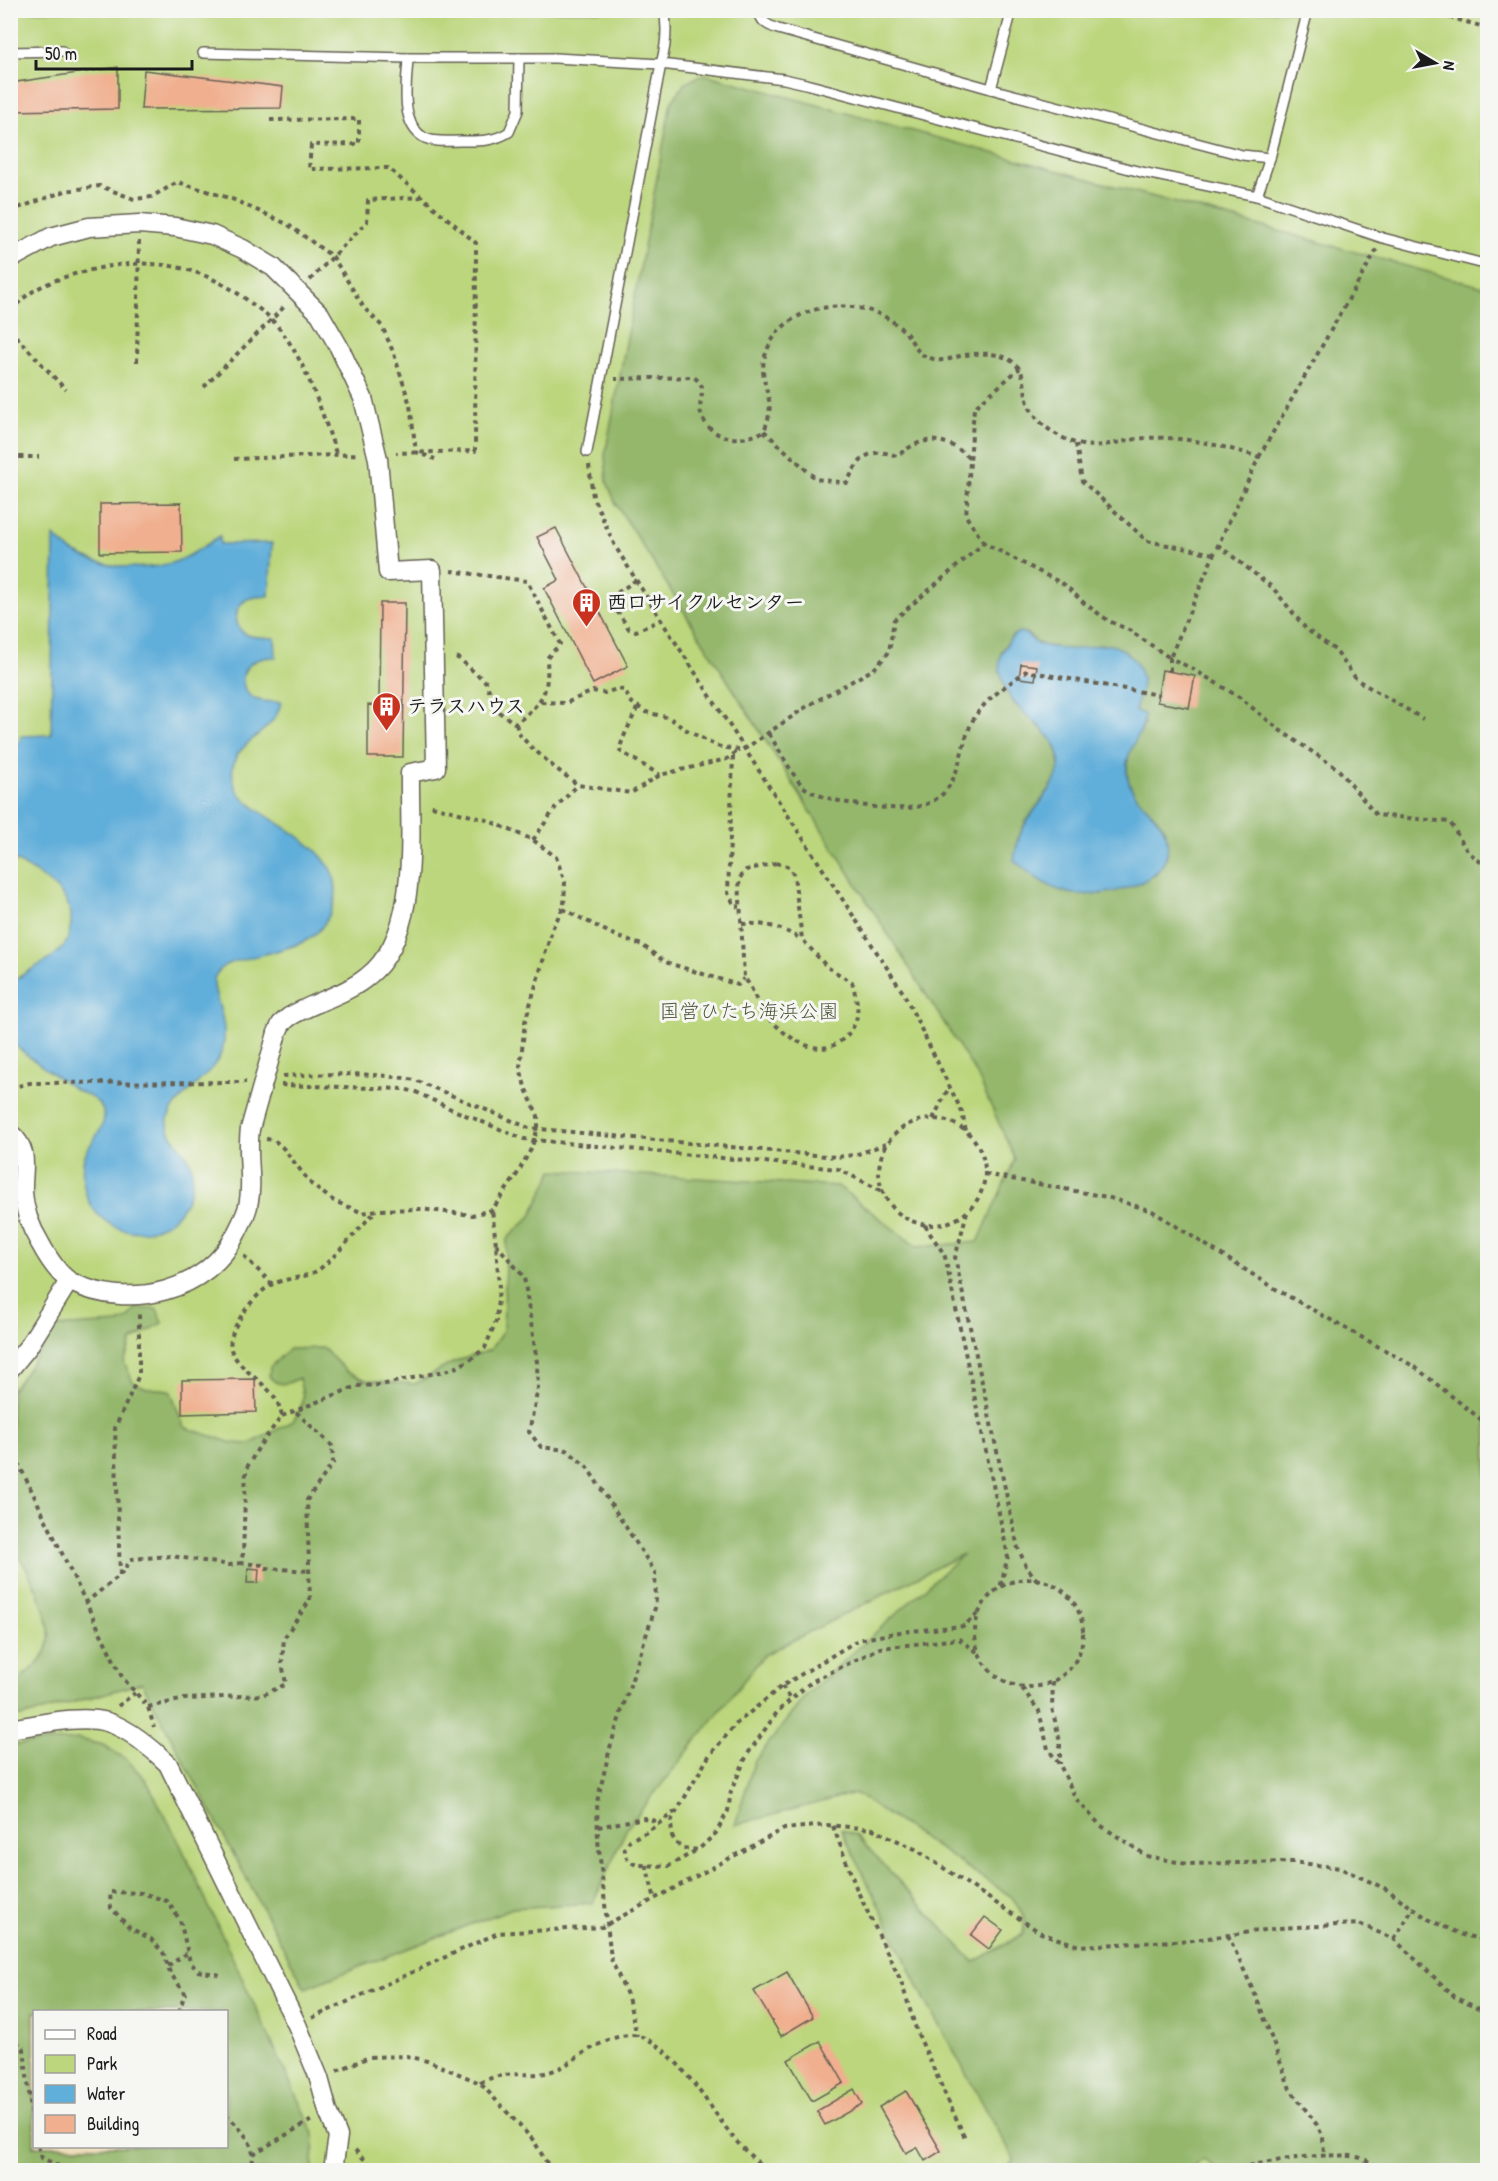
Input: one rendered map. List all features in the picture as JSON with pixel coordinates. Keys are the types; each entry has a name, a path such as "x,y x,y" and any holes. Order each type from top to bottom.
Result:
{"street":[{"path":"10,258 51,237 90,227 139,224 175,227 212,235 243,249 273,267 320,314 339,347 363,398 378,459 388,572 432,570 436,768 410,772 409,867 406,900 396,939 389,954 366,979 289,1017 281,1024 249,1135 248,1207 236,1234 223,1254 203,1273 182,1285 161,1293 139,1295 94,1290 69,1281 47,1255 30,1227 23,1194 24,1150 19,1141 10,1133"},
{"path":"10,1369 28,1347 69,1281"},
{"path":"10,1729 92,1720 109,1722 152,1747 168,1764 297,2025 319,2078 338,2136 333,2170"}],"lane":[{"path":"587,452 599,380 665,50 667,25 664,10"},
{"path":"759,10 762,21 768,25 992,89 1242,155 1270,158"},
{"path":"992,89 1012,10"},
{"path":"1257,196 1270,158 1308,10"},
{"path":"10,52 62,51"},
{"path":"203,53 519,58 661,64 784,79 1141,172 1257,196 1383,238 1488,265"},
{"path":"408,58 407,112 410,123 424,137 435,140 470,141 492,140 509,132 518,111 519,58"}],"path":[{"path":"1423,10 1488,28"},
{"path":"1474,10 1488,14"},
{"path":"234,459 475,451 476,243 388,168 309,170 311,145 359,144 359,119 270,120"},
{"path":"204,387 367,222 368,200 422,197"},
{"path":"1170,671 1170,658 1214,554 1259,457 1383,238"},
{"path":"10,310 34,291 71,275 111,265 138,262 179,267 209,276 272,319 293,349 322,414 337,456"},
{"path":"137,362 138,273"},
{"path":"599,380 693,377 702,387 700,412 706,424 728,438 740,440 753,438 764,431 769,417 769,402 763,382 764,361 771,341 784,325 807,311 833,305 860,307 885,316 906,333 921,355 941,361 964,355 993,354 1012,361 1020,368 1024,378 1028,402 1033,414 1042,424 1076,444 1103,446 1146,438 1185,439 1259,457"},
{"path":"10,330 66,390"},
{"path":"1020,368 974,408 966,516 984,543 1065,585 1084,603 1109,621 1129,630 1170,658 1239,697 1281,731 1338,769 1376,815 1450,822 1467,851 1488,868"},
{"path":"764,431 816,479 847,483 858,463 866,456 876,452 887,452 897,456 911,444 927,440 944,441 959,448 971,459"},
{"path":"1076,444 1082,481 1147,542 1214,554"},
{"path":"416,452 435,459"},
{"path":"587,452 593,497 615,546 904,994 962,1112 966,1131"},
{"path":"10,457 39,457"},
{"path":"450,656 458,658 486,682 496,710 516,724 519,734 554,768 579,785 631,793 660,775 733,756 809,705 874,669 889,652 894,620 984,543"},
{"path":"1218,545 1273,588 1306,629 1335,650 1357,680 1423,719"},
{"path":"450,571 527,581 560,644 547,657 548,677 541,702 516,724"},
{"path":"636,580 615,595 611,602 629,629 636,631 661,620"},
{"path":"769,734 803,786 819,796 836,802 905,809 934,800 946,790 954,776 969,728 979,709 1026,671 1158,695"},
{"path":"541,702 566,702 593,691 604,693 617,689 624,690 637,708 670,718 716,746 740,750"},
{"path":"637,708 620,746 620,751 660,775"},
{"path":"733,756 728,893 735,906 740,907"},
{"path":"533,840 556,807 579,785"},
{"path":"249,1135 274,1140 312,1185 328,1197 363,1214 377,1210 420,1209 472,1215 492,1210 516,1176 534,1141 538,1128 538,1116 525,1087 520,1067 521,1052 525,1022 553,927 563,909 565,882 556,857 533,840 487,820 419,803"},
{"path":"742,924 763,924 783,929 801,939 827,967 852,982 859,1005 857,1018 843,1040 819,1049 805,1045 780,1029 761,1008 744,978 739,879 746,870 776,863 787,866 791,870 795,881 801,939"},
{"path":"563,909 618,938 642,945 665,962 738,985 744,978"},
{"path":"274,1078 367,1076 407,1079 435,1087 522,1126 538,1128 836,1157 855,1155 886,1144"},
{"path":"10,1088 30,1083 234,1083"},
{"path":"275,1084 403,1089 416,1092 524,1139 838,1169 882,1191"},
{"path":"933,1119 949,1087"},
{"path":"933,1119 956,1124 966,1131 977,1143 983,1158 985,1174 980,1195 967,1212 954,1221 940,1225 924,1225 910,1221 888,1204 882,1191 879,1167 886,1144 898,1130 914,1121 933,1119"},
{"path":"985,1174 1107,1197 1152,1211 1279,1291 1415,1367 1488,1425"},
{"path":"282,1416 274,1397 238,1361 230,1346 232,1331 244,1311 272,1284 306,1277 322,1268 377,1210"},
{"path":"240,1563 243,1554 246,1469 260,1445 282,1416 357,1386 381,1385 453,1369 485,1348 496,1321 499,1288 492,1210"},
{"path":"967,1212 955,1258 1018,1548 1026,1566 1037,1580"},
{"path":"924,1225 939,1243 945,1257 1008,1556 1000,1588"},
{"path":"496,1244 524,1277 537,1362 538,1388 529,1432 541,1447 567,1450 587,1467 655,1572 656,1605 611,1744 597,1802 611,1959 628,1996 637,2036"},
{"path":"239,1251 272,1284"},
{"path":"120,1575 115,1428 139,1375 139,1295"},
{"path":"148,1707 185,1700 263,1695 286,1684 282,1663 284,1638 310,1600 307,1500 333,1463 332,1446 295,1411"},
{"path":"10,1446 122,1677 148,1707 154,1729"},
{"path":"86,1603 120,1575 132,1559 171,1556 230,1565 240,1563 262,1565 266,1568 309,1571"},
{"path":"1017,1580 1037,1580 1055,1585 1074,1603 1083,1628 1081,1647 1073,1665 1064,1675 1053,1682 1033,1688 1022,1688 1000,1680 983,1663 974,1639 975,1626 984,1602 1000,1588 1017,1580"},
{"path":"698,1850 683,1848 672,1836 671,1821 710,1756 736,1724 782,1686 858,1640 900,1632 964,1626 978,1613"},
{"path":"678,1809 647,1832 630,1840 625,1848 629,1861 638,1865 669,1866 698,1850 716,1833 728,1811 731,1791 747,1755 778,1712 811,1682 880,1648 959,1639 978,1652"},
{"path":"1053,1682 1052,1708 1060,1742 1060,1766"},
{"path":"782,1686 791,1700"},
{"path":"1022,1688 1039,1712 1048,1749 1060,1766 1076,1799 1100,1825 1147,1856 1187,1864 1293,1862 1340,1868 1386,1889 1428,1919 1462,1935 1488,1940"},
{"path":"598,1827 644,1818 660,1822"},
{"path":"297,2025 498,1933 602,1927 784,1829 833,1826 873,1829 915,1849 1041,1933 1079,1946 1194,1940 1280,1928 1359,1924 1394,1939 1455,1997 1488,2014"},
{"path":"833,1826 857,1890 901,1980 917,2032 966,2140"},
{"path":"646,1865 655,1899"},
{"path":"180,2010 185,1993 170,1973 164,1954 151,1938 130,1928 111,1908 110,1892 142,1893 167,1901 180,1920 190,1962 198,1971 221,1975"},
{"path":"1394,1939 1414,1907"},
{"path":"1228,1935 1258,2001 1290,2090 1317,2125 1323,2137 1324,2156"},
{"path":"168,1966 187,1953"},
{"path":"480,2083 500,2075 522,2073 541,2076 562,2068 599,2044 631,2034 648,2039 682,2068 737,2142 767,2170"},
{"path":"10,2035 24,2049 33,2127"},
{"path":"319,2078 369,2057 408,2056 431,2062 480,2083 534,2141 551,2170"},
{"path":"253,2154 328,2111"},
{"path":"228,2116 252,2143 254,2162 250,2170"},
{"path":"338,2136 375,2170"},
{"path":"39,2148 42,2158 68,2170"},
{"path":"1232,2170 1257,2163 1324,2156 1360,2158 1386,2170"}],"green space":[{"name":"国営ひたち海浜公園","path":"11,11 1487,11 1487,2170 11,2170"},
{"path":"704,74 1487,288 1487,2170 1218,2170 1203,2159 1189,2170 1005,2170 1014,2159 926,2002 841,1829 856,1835 974,1962 1023,1934 1025,1918 1012,1897 855,1793 735,1825 754,1762 806,1695 963,1554 764,1655 627,1828 593,1903 513,1908 305,1988 142,1683 21,1717 11,1715 11,1684 26,1674 44,1655 49,1634 48,1622 34,1585 23,1563 11,1548 11,1391 55,1327 118,1323 129,1318 136,1308 157,1309 162,1323 132,1341 124,1362 133,1382 147,1388 170,1390 184,1427 232,1443 250,1444 293,1421 301,1408 303,1396 299,1378 283,1384 272,1380 269,1376 270,1367 289,1349 323,1348 346,1371 366,1380 415,1384 454,1362 490,1350 503,1331 507,1239 531,1216 553,1170 838,1186 917,1247 978,1242 1015,1159 977,1075 616,504 607,482 605,455 671,103 685,83","holes":["1019,632 1026,633 1041,645 1077,651 1101,644 1130,656 1142,679 1135,711 1145,724 1130,748 1127,765 1128,783 1136,799 1158,819 1165,829 1167,854 1155,875 1101,894 1069,893 1039,881 1017,841 1026,822 1056,780 1059,768 1059,756 1048,735 1012,701 1001,652 1012,636"]},
{"path":"79,1739 103,1745 126,1759 146,1780 180,1844 314,2134 313,2170 11,2170 11,1745"}],"water":[{"path":"54,536 83,557 125,567 168,564 195,552 220,536 220,544 272,543 269,596 246,600 239,608 236,618 239,628 247,635 275,638 276,657 253,662 245,670 243,680 246,690 256,700 281,702 270,724 242,748 236,757 233,769 234,783 238,792 248,803 316,851 327,863 334,877 336,892 332,909 328,918 312,937 287,948 225,965 216,975 214,988 224,1032 222,1051 210,1070 175,1106 168,1121 172,1136 188,1158 191,1167 190,1191 180,1210 167,1223 150,1230 132,1231 115,1227 100,1216 89,1201 83,1180 83,1166 86,1153 103,1123 103,1111 99,1104 57,1077 11,1042 11,984 55,955 66,943 70,929 71,916 62,894 43,877 10,857 11,754 21,736 51,735"},
{"path":"1019,632 1038,644 1048,646 1080,649 1110,645 1123,650 1138,666 1142,683 1135,711 1144,714 1144,721 1128,758 1128,779 1140,801 1163,828 1167,839 1167,853 1162,865 1141,883 1111,892 1069,893 1046,884 1014,860 1022,830 1054,783 1059,765 1059,756 1052,740 1012,700 1001,675 999,664 1001,655 1010,639"}],"building":[{"path":"118,67 118,109 10,111 10,83"},
{"path":"144,70 283,87 281,108 141,109"},
{"path":"181,503 182,552 100,553 100,504"},
{"name":"西口サイクルセンター","path":"556,528 628,666 593,684 544,588 559,580 537,537"},
{"path":"380,603 405,603 403,757 368,757 368,705 379,706"},
{"path":"1021,664 1037,666 1035,680 1019,678"},
{"path":"1162,670 1195,676 1189,708 1157,702"},
{"path":"255,1379 256,1412 182,1414 182,1380"},
{"path":"248,1568 259,1569 258,1583 247,1583"},
{"path":"985,1917 1003,1930 989,1949 971,1935"},
{"path":"787,1972 813,2017 781,2036 754,1991"},
{"path":"820,2041 844,2083 812,2101 788,2060"},
{"path":"854,2089 862,2104 825,2125 817,2111"},
{"path":"906,2091 941,2151 925,2161 917,2147 906,2153 879,2107"}],"place":[{"name":"西口サイクルセンター","path":"586,628"},
{"name":"テラスハウス","path":"386,732"}]}
